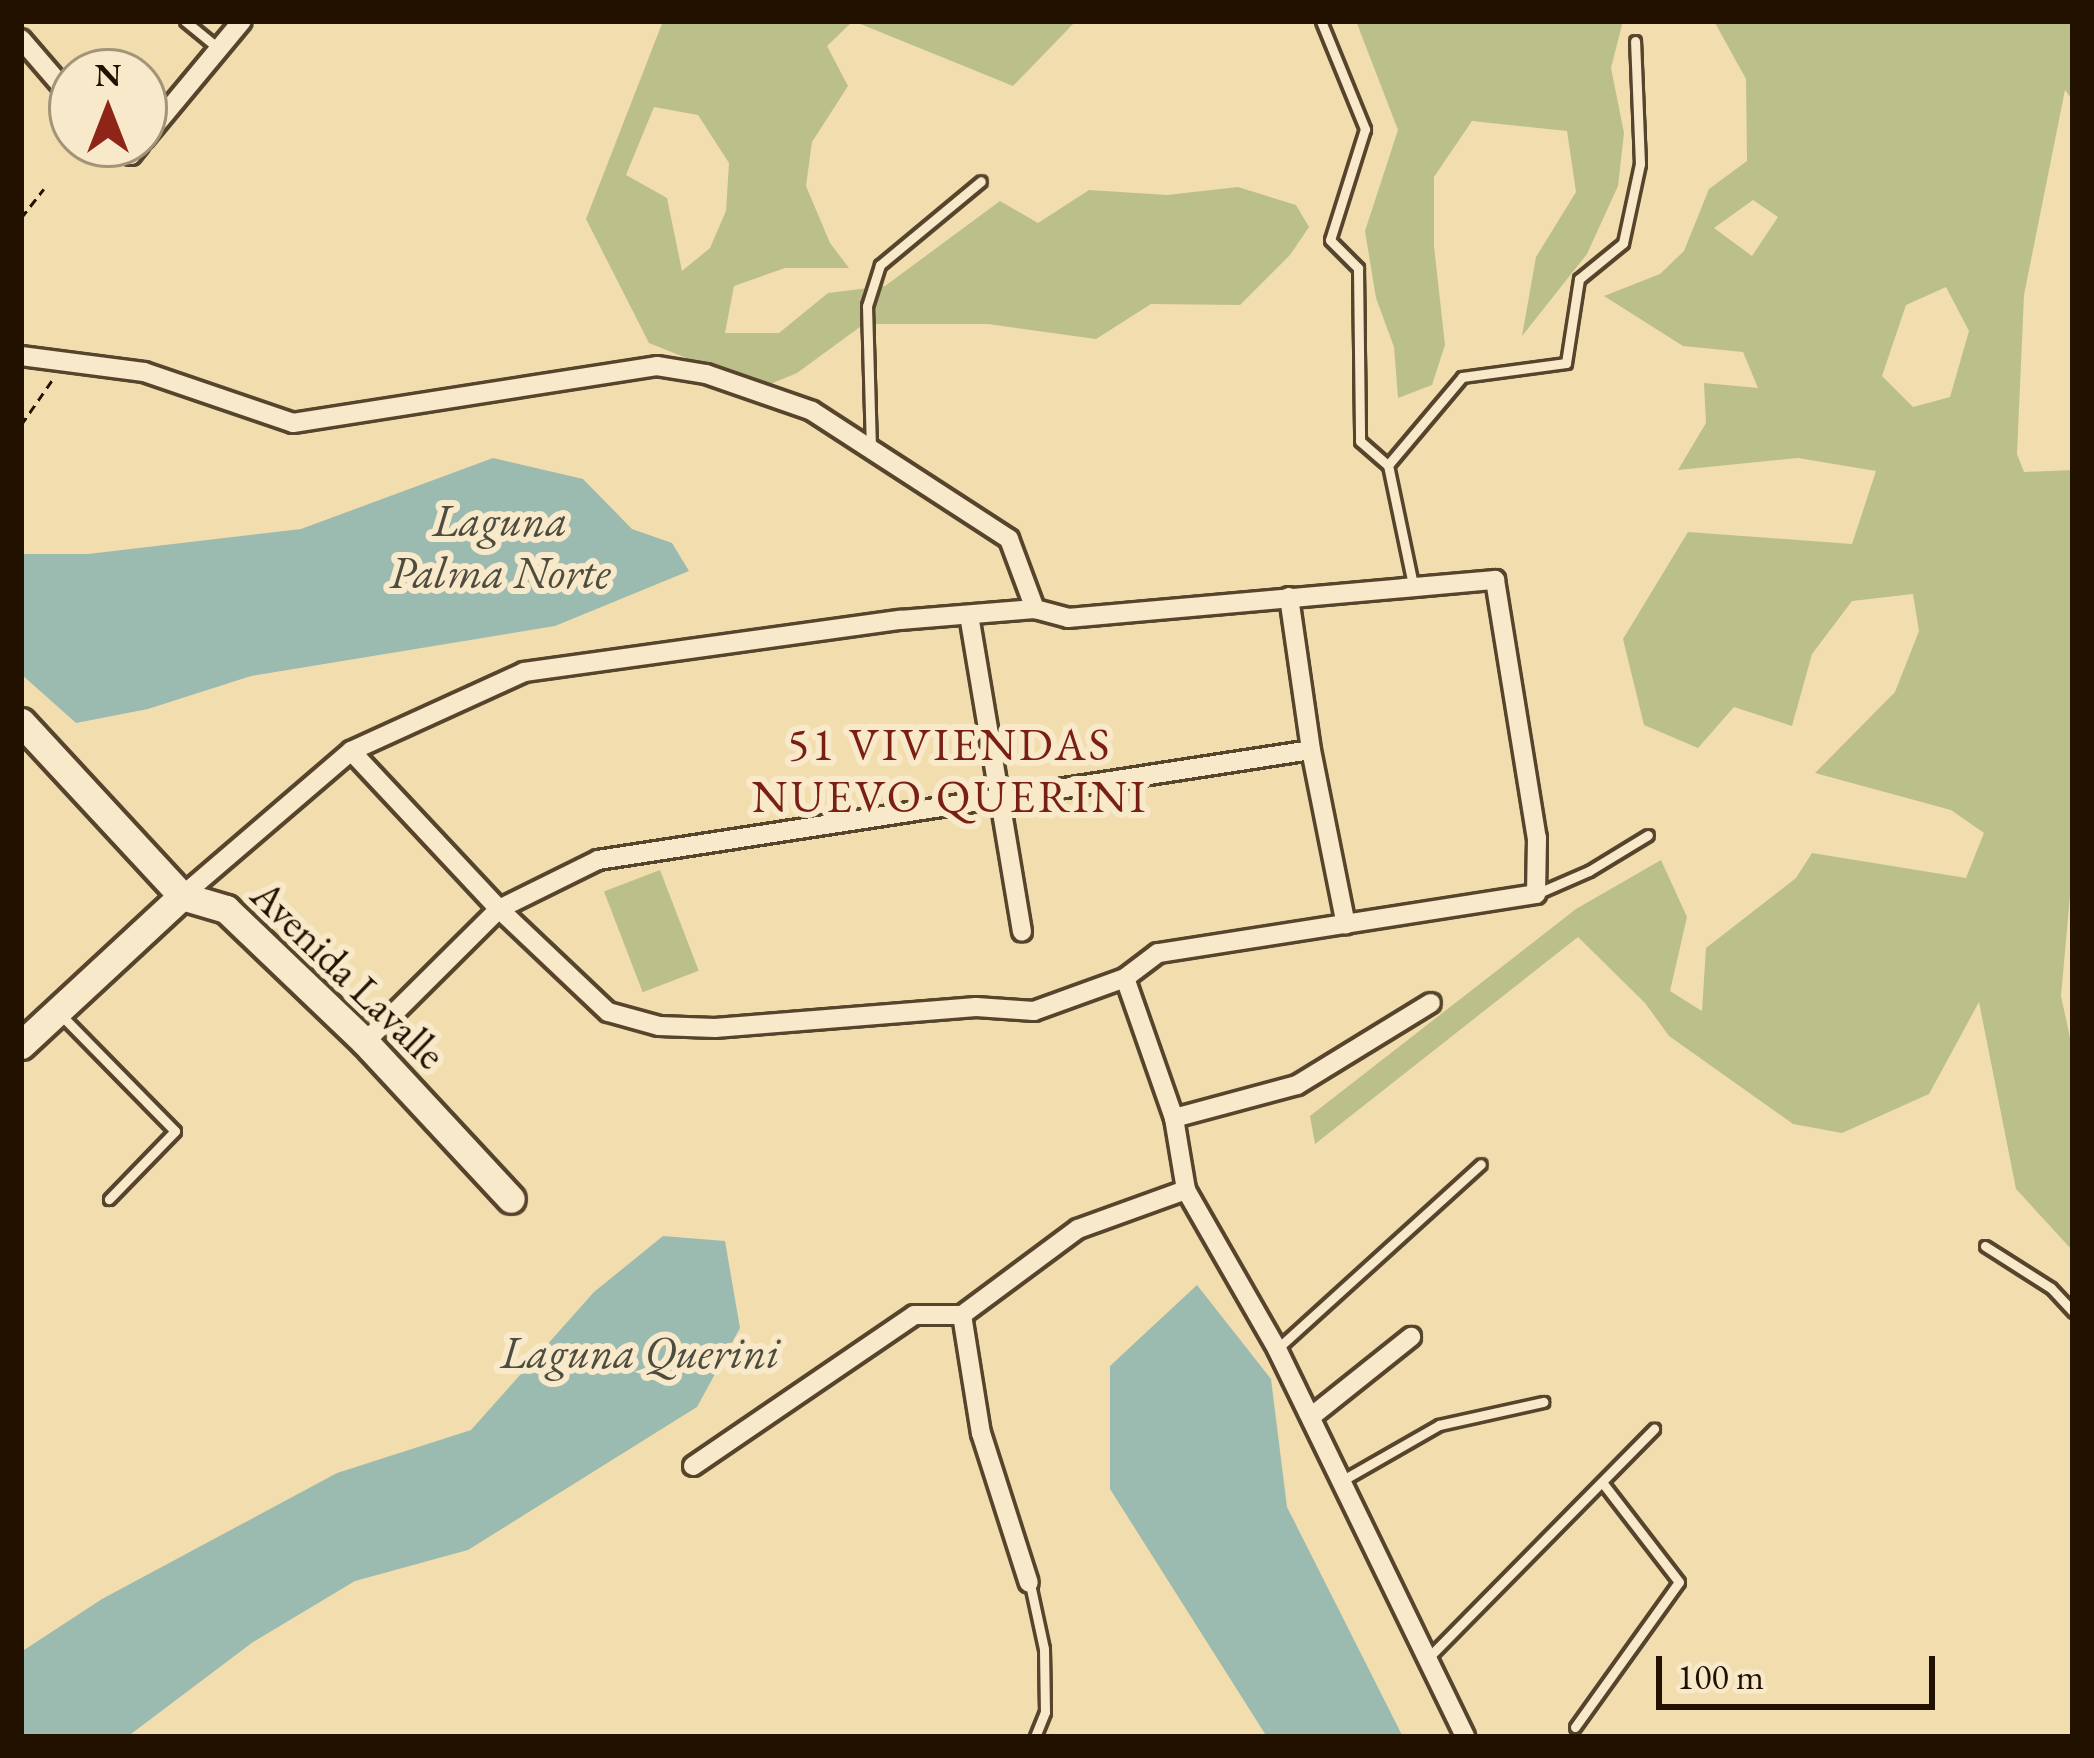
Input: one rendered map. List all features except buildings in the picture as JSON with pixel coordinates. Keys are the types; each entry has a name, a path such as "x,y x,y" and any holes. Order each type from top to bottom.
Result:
{"street":[{"path":"168,111 242,21"},
{"path":"21,39 48,70"},
{"path":"21,356 144,373 293,423 657,366 706,374 812,411 1009,539 1035,609"},
{"path":"21,1045 182,896 351,751 524,672 969,614 1035,609 1068,618 1495,580 1537,838 1536,894 1158,953 1125,978 1034,1011 976,1007 715,1028 659,1026 608,1012 499,908 351,751"},
{"path":"1289,597 1311,750 1346,925"},
{"path":"969,614 1004,796 1022,932"},
{"name":"Avenida Lavalle","path":"21,722 182,896 226,909 365,1042 511,1199"},
{"path":"365,1042 499,908 598,860 1311,750"},
{"path":"1125,978 1174,1118 1186,1190 1312,1417 1465,1737"},
{"path":"1174,1118 1297,1085 1431,1003"},
{"path":"693,1466 914,1316 962,1315 1078,1229 1186,1190"},
{"path":"962,1315 981,1433 1029,1583"},
{"path":"1312,1417 1411,1337"}],"lane":[{"path":"185,21 220,50"},
{"path":"1321,21 1365,130 1330,239 1358,268 1360,441 1388,465 1413,586"},
{"path":"1388,465 1462,377 1566,363 1579,279 1623,243 1640,164 1635,41"},
{"path":"871,449 867,306 880,265 980,181"},
{"path":"1536,894 1589,871 1648,835"},
{"path":"56,1010 175,1131 109,1199"},
{"path":"1277,1349 1481,1165"},
{"path":"1985,1246 2051,1288 2073,1312"},
{"path":"1343,1480 1439,1425 1543,1402"},
{"path":"1426,1661 1654,1429"},
{"path":"1575,1727 1679,1582 1602,1482"},
{"path":"1029,1583 1044,1648 1045,1712 1034,1737"}],"path":[{"path":"21,218 44,188"},
{"path":"21,425 65,363"}],"green space":[{"path":"663,21 853,21 827,46 848,86 812,142 806,186 830,243 849,268 785,268 734,286 725,333 779,333 828,293 885,286 1000,201 1038,223 1089,190 1167,195 1238,187 1296,205 1309,227 1290,255 1240,305 1151,304 1096,339 988,324 864,324 797,373 761,388 649,343 586,219","holes":["654,107 698,115 729,163 726,211 710,248 682,271 667,198 626,175"]},
{"path":"853,21 1076,21 1013,86"},
{"path":"1356,21 1623,21 1611,68 1624,133 1618,186 1587,254 1522,336 1536,257 1576,192 1567,131 1472,121 1434,177 1434,246 1445,345 1432,385 1398,398 1394,347 1376,298 1365,231 1398,130"},
{"path":"1714,21 2073,21 2073,101 2065,90 2024,295 2017,454 2024,472 2073,470 2073,862 2061,996 2073,1051 2073,1251 2016,1189 1979,1002 1929,1094 1842,1133 1793,1124 1669,1036 1645,1003 1578,937 1315,1144 1310,1116 1576,909 1661,860 1687,917 1670,991 1702,1011 1706,948 1796,878 1812,853 1966,878 1984,833 1951,810 1815,773 1895,692 1919,631 1913,594 1852,601 1812,654 1792,726 1734,707 1698,748 1644,725 1623,639 1688,532 1852,544 1876,471 1798,458 1678,470 1706,423 1704,383 1758,388 1743,352 1683,346 1604,296 1660,274 1684,251 1709,189 1747,161 1746,79","holes":["1753,200 1778,217 1752,256 1714,228","1946,287 1969,331 1950,397 1913,407 1882,376 1906,305"]},
{"path":"660,870 699,971 643,992 604,892"}],"water":[{"name":"Laguna Palma Norte","path":"493,458 583,479 632,529 672,543 689,571 555,626 251,676 148,709 76,723 21,674 21,554 88,554 301,529"},
{"name":"Laguna Querini","path":"663,1236 725,1241 740,1328 697,1407 468,1550 355,1581 253,1642 127,1737 21,1737 21,1652 102,1599 337,1473 471,1430 594,1292"},
{"path":"1197,1285 1271,1379 1287,1507 1403,1737 1267,1737 1110,1489 1110,1366"}],"district":[{"name":"51 VIVIENDAS NUEVO QUERINI","path":"950,771"}]}
